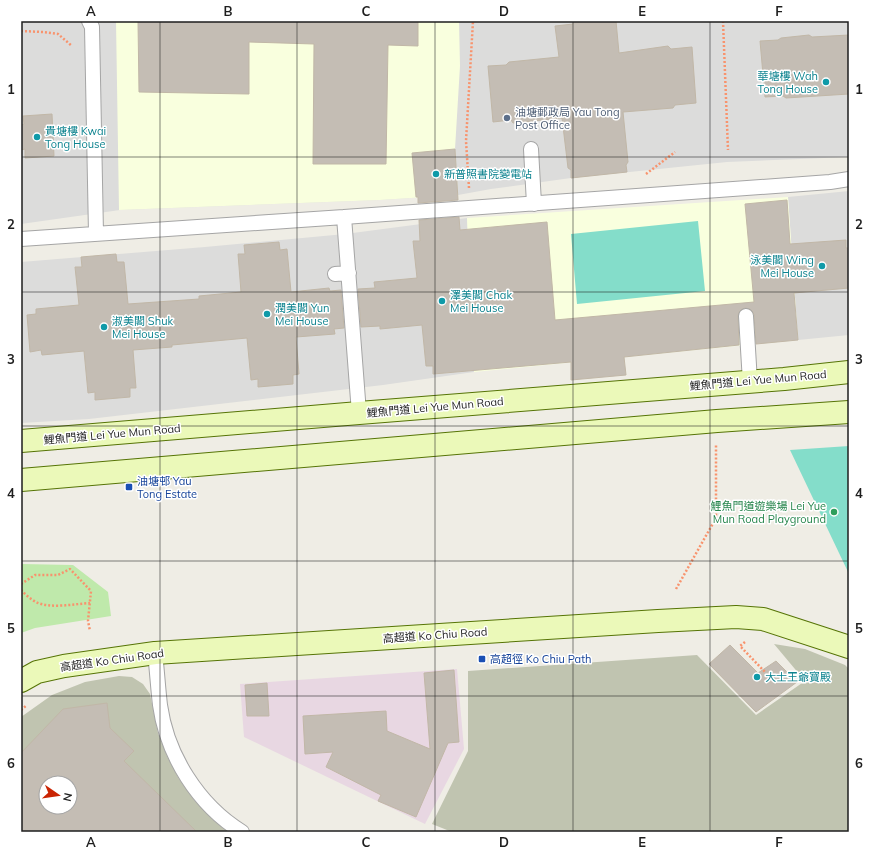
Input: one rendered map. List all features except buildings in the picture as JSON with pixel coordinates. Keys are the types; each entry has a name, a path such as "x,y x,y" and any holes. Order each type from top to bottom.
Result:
{"main road":[{"name":"鯉魚門道 Lei Yue Mun Road","path":"21,441 750,382 849,372"},
{"path":"21,480 702,422 849,412"},
{"name":"高超道 Ko Chiu Road","path":"21,681 37,672 64,666 156,653 736,617 764,619 849,647"}],"lane":[{"path":"89,21 92,27 96,234"},
{"path":"531,150 534,204"},
{"path":"21,239 534,204 849,180"},
{"path":"344,217 342,274 359,413"},
{"path":"746,316 750,382"},
{"path":"156,653 160,706 174,753 186,775 200,795 217,813 242,832"}],"path":[{"path":"469,192 466,141 473,21"},
{"path":"723,21 728,150"},
{"path":"21,30 58,34 73,47"},
{"path":"676,589 716,518 716,444"},
{"path":"21,584 35,575 58,575 70,569 91,591 88,620 90,631"},
{"path":"21,590 37,603 53,606 90,603"},
{"path":"750,638 740,646 764,672"}],"shaded area":[{"path":"21,21 849,21 849,157 727,162 571,178 458,195 380,200 120,210 21,224"},
{"path":"116,21 459,21 460,66 455,149 458,195 380,200 119,210"},
{"path":"849,191 849,335 798,340 788,197"},
{"path":"788,197 798,340 474,372 467,218"},
{"path":"467,218 474,372 383,385 89,419 21,423 21,262 345,234"},
{"path":"698,221 705,291 577,304 571,234"},
{"name":"鯉魚門道遊樂場 Lei Yue Mun Road Playground","path":"849,446 849,574 790,450"},
{"path":"774,644 805,649 845,665 849,669 849,832 452,832 432,824 468,751 468,671 697,655 756,715 805,681"},
{"path":"457,669 464,749 425,824 244,737 240,684"},
{"path":"119,676 132,677 143,684 150,694 158,733 167,756 179,779 194,800 212,819 228,832 21,832 21,717 52,695 85,682"}],"green space":[{"path":"21,564 73,565 108,592 111,616 35,628 21,633"}],"place":[{"name":"華塘樓 Wah Tong House","path":"826,82"},
{"name":"油塘郵政局 Yau Tong Post Office","path":"507,118"},
{"name":"貴塘樓 Kwai Tong House","path":"37,137"},
{"name":"新普照書院變電站","path":"436,174"},
{"name":"泳美閣 Wing Mei House","path":"822,266"},
{"name":"澤美閣 Chak Mei House","path":"442,301"},
{"name":"潤美閣 Yun Mei House","path":"267,314"},
{"name":"淑美閣 Shuk Mei House","path":"104,327"},
{"name":"油塘邨 Yau Tong Estate","path":"129,487"},
{"name":"鯉魚門道遊樂場 Lei Yue Mun Road Playground","path":"834,512"},
{"name":"高超徑 Ko Chiu Path","path":"482,659"},
{"name":"大士王爺寶殿","path":"757,677"}]}
